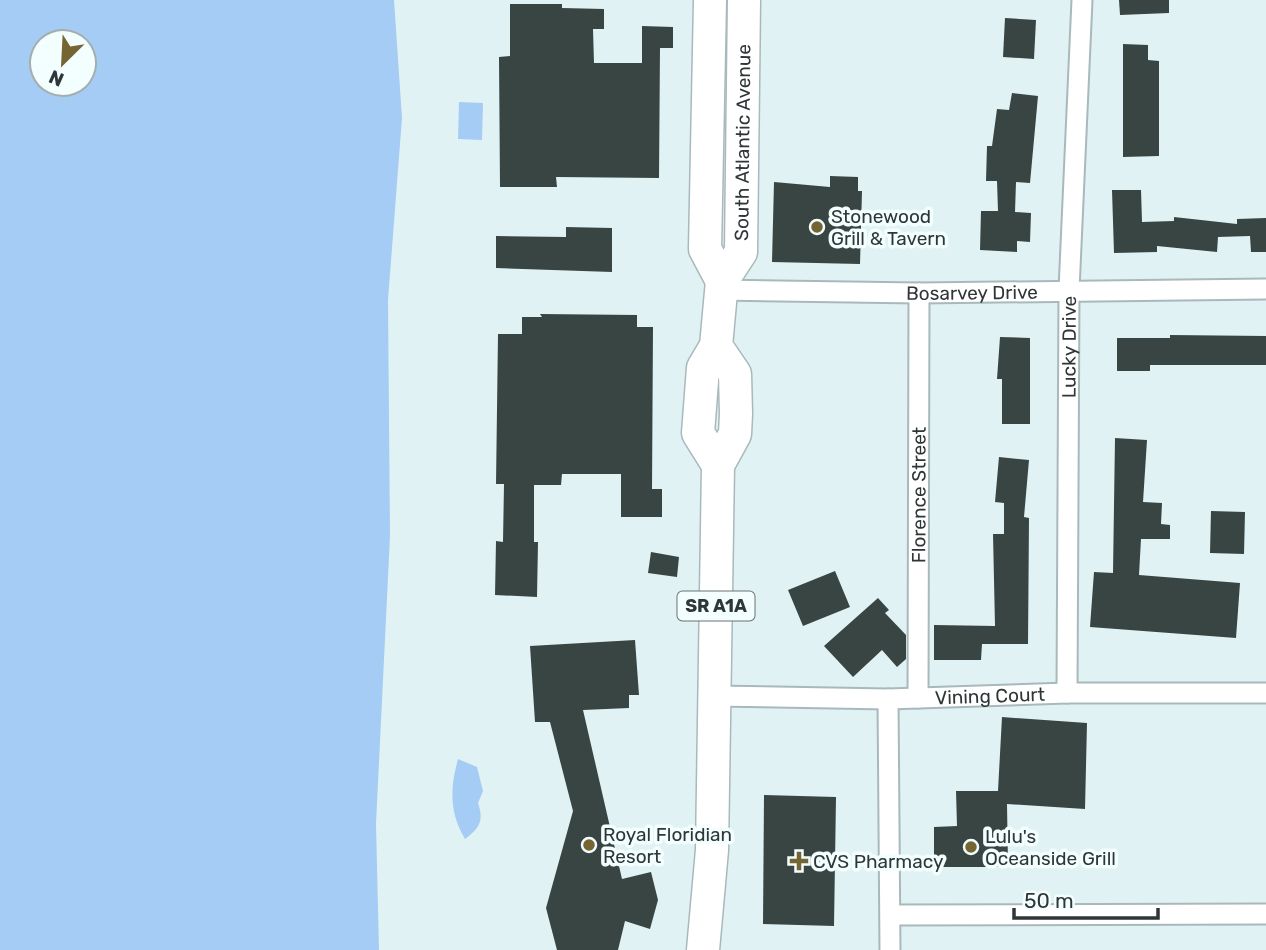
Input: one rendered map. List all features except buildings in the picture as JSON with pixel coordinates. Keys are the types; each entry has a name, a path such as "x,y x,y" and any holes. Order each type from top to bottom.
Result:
{"main road":[{"name":"South Atlantic Avenue","path":"710,0 705,249 721,286"},
{"name":"South Atlantic Avenue","path":"703,950 712,850 718,465 735,435 736,414 735,374 716,346 721,286 741,252 744,0"}],"street":[{"name":"Lucky Drive","path":"1067,693 1069,290 1082,0"},
{"name":"Bosarvey Drive","path":"721,286 919,293 1266,289"},
{"name":"Florence Street","path":"918,698 919,293"},
{"name":"Vining Court","path":"714,696 888,699 1067,693 1266,693"},
{"path":"888,699 890,950"},
{"path":"891,915 1266,914"}],"water":[{"path":"0,0 394,0 402,118 388,300 390,536 376,824 379,950 0,950"},
{"path":"459,102 483,103 482,140 458,139"},
{"path":"458,759 477,767 483,791 478,803 481,814 479,823 465,839 456,819 452,800"}],"place":[{"name":"Stonewood Grill & Tavern","path":"817,227"},
{"name":"Royal Floridian Resort","path":"589,845"},
{"name":"Lulu's Oceanside Grill","path":"971,847"},
{"name":"CVS Pharmacy","path":"799,861"}]}
